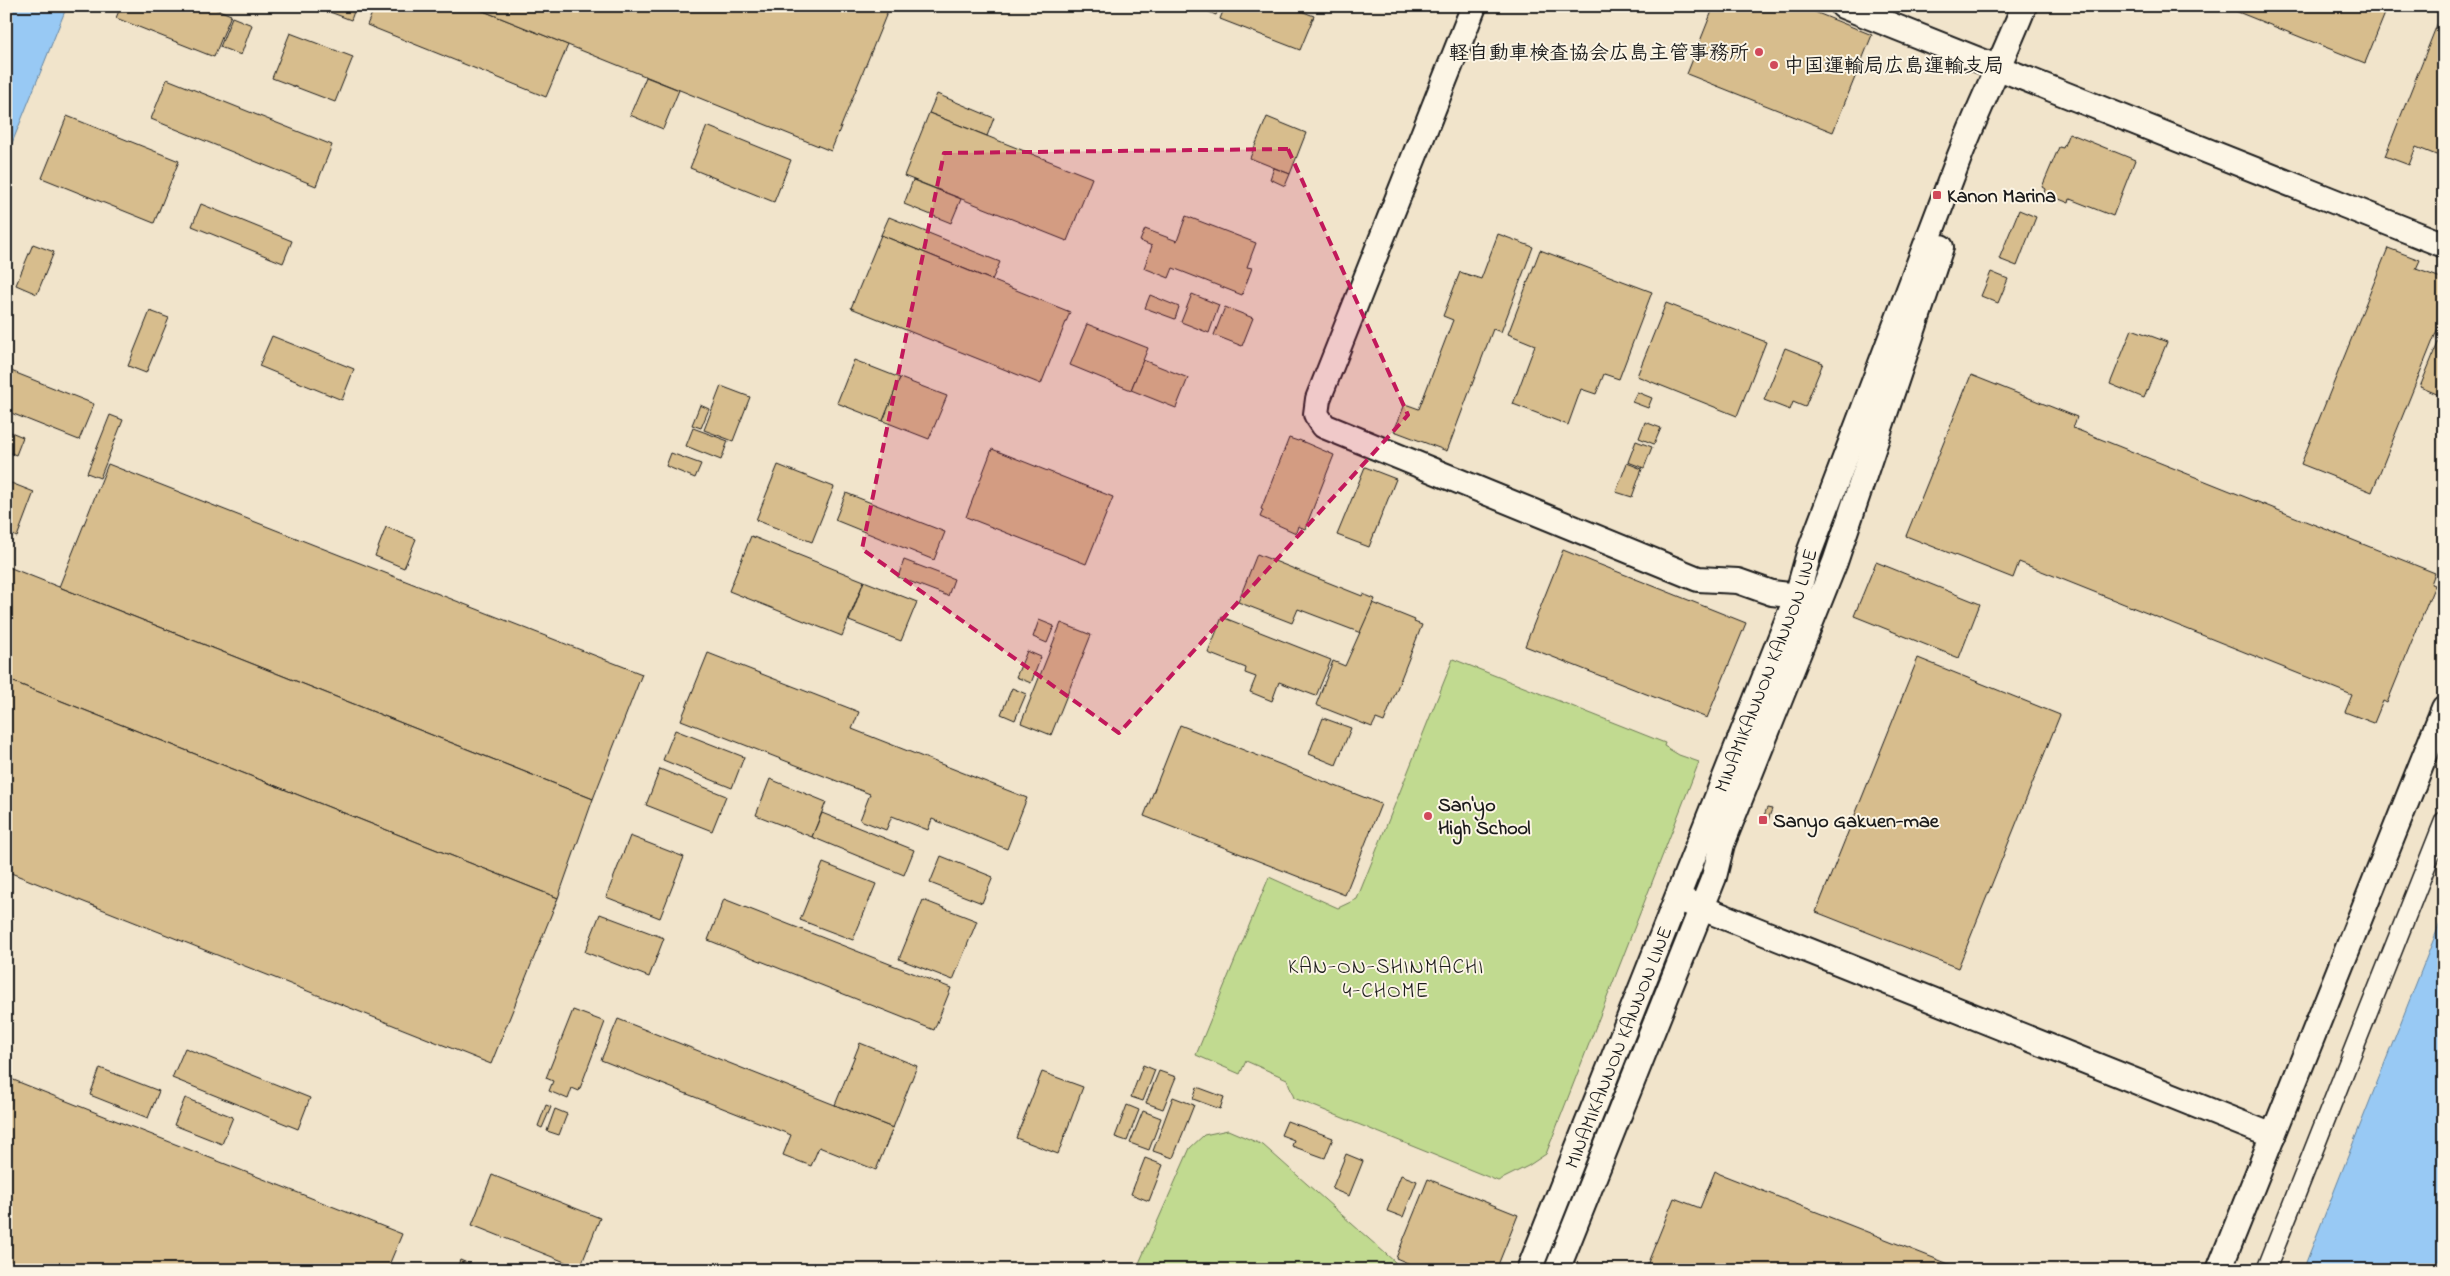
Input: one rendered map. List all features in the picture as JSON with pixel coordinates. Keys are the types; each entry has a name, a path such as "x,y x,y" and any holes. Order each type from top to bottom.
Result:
{"street":[{"path":"1474,6 1318,400 1316,414 1324,426 1698,578 1738,581 1772,593 1808,600"},
{"path":"1842,6 2444,245"},
{"name":"MINAMIKANNON KANNON LINE","path":"1529,1270 1676,898 1808,600 1842,544 1967,169 1994,100 1999,69 2024,6"},
{"name":"MINAMIKANNON KANNON LINE","path":"1556,1270 1714,877 1722,844 1808,600"},
{"path":"2219,1270 2444,708"},
{"path":"2266,1270 2444,821"},
{"path":"1676,898 2273,1136"}],"highlighted area":[{"path":"1288,149 1408,415 1119,733 862,549 944,153"}],"green space":[{"path":"1453,659 1665,743 1664,746 1679,755 1699,762 1546,1154 1528,1166 1498,1181 1294,1098 1287,1079 1246,1061 1240,1074 1196,1055 1269,877 1338,908 1357,899"},
{"path":"1228,1130 1263,1145 1404,1270 1136,1270 1190,1148 1204,1135"}],"water":[{"path":"6,6 67,6 6,158"},
{"path":"2444,913 2444,1270 2303,1270"}],"building":[{"path":"121,6 209,6 231,15 214,57 116,18"},
{"path":"314,6 356,6 351,20"},
{"path":"375,6 471,6 568,45 546,97 367,25"},
{"path":"471,6 884,6 889,8 831,151"},
{"path":"1195,6 1219,6 1216,15"},
{"path":"1225,6 1288,6 1314,16 1300,50 1220,19"},
{"path":"1714,6 1800,6 1872,35 1833,132 1687,74"},
{"path":"2223,6 2388,6 2365,63"},
{"path":"2444,7 2444,158 2416,147 2409,165 2385,156"},
{"path":"232,17 252,25 241,55 220,47"},
{"path":"290,33 353,57 335,102 272,78"},
{"path":"646,77 679,90 663,129 630,115"},
{"path":"167,79 332,145 316,186 151,119"},
{"path":"937,94 994,118 987,136 929,113"},
{"path":"929,113 1092,178 1067,241 904,176"},
{"path":"67,116 179,161 154,223 42,178"},
{"path":"1267,117 1306,133 1290,174 1250,158"},
{"path":"707,126 791,160 774,202 690,168"},
{"path":"2069,133 2135,160 2113,216 2070,199 2069,203 2044,193 2045,189 2042,187 2059,147 2063,148"},
{"path":"1274,168 1290,174 1285,186 1270,179"},
{"path":"913,180 961,199 951,223 904,204"},
{"path":"201,204 292,241 283,263 192,226"},
{"path":"2019,210 2036,217 2017,266 1999,259"},
{"path":"1186,216 1256,243 1247,267 1252,268 1242,295 1173,268 1169,278 1144,268 1152,246 1140,241 1145,229 1177,241"},
{"path":"889,217 1000,262 992,280 881,235"},
{"path":"1498,234 1533,247 1501,332 1493,329 1447,451 1394,431 1405,404 1419,409 1453,320 1443,316 1460,272 1481,279"},
{"path":"881,235 1070,312 1041,384 851,308"},
{"path":"33,244 54,252 37,294 16,285"},
{"path":"2388,248 2420,260 2416,269 2444,279 2444,313 2372,492 2301,464"},
{"path":"1540,250 1652,292 1619,379 1604,374 1596,394 1581,389 1568,425 1513,404 1535,345 1508,334"},
{"path":"1991,272 2008,279 1998,303 1981,296"},
{"path":"1192,294 1219,305 1209,333 1181,322"},
{"path":"1150,295 1179,307 1175,319 1145,308"},
{"path":"1666,303 1766,342 1737,416 1637,376"},
{"path":"1225,307 1253,318 1242,346 1214,335"},
{"path":"150,311 169,318 146,373 128,366"},
{"path":"1087,324 1148,348 1131,390 1070,365"},
{"path":"2132,329 2167,342 2144,398 2110,384"},
{"path":"272,336 354,369 342,400 259,366"},
{"path":"2440,338 2444,339 2444,397 2420,387"},
{"path":"1785,348 1823,363 1805,407 1793,402 1790,410 1764,400"},
{"path":"854,360 900,378 883,421 837,403"},
{"path":"1143,360 1188,378 1176,408 1131,390"},
{"path":"6,369 94,404 79,440 6,411"},
{"path":"1971,375 2077,417 2073,428 2435,573 2431,584 2435,585 2387,703 2383,701 2374,723 2345,712 2352,695 2019,562 2013,578 1906,536"},
{"path":"900,378 947,396 929,439 883,421"},
{"path":"721,386 750,397 733,441 704,430"},
{"path":"1637,392 1652,398 1648,408 1632,402"},
{"path":"700,405 709,409 701,428 692,425"},
{"path":"110,415 123,420 100,478 87,473"},
{"path":"1645,422 1661,428 1654,444 1639,438"},
{"path":"693,428 728,441 721,460 686,446"},
{"path":"6,430 23,437 16,455 6,451"},
{"path":"1289,438 1299,440 1334,455 1305,529 1298,526 1296,533 1260,517 1263,510 1261,509"},
{"path":"1636,441 1652,447 1644,468 1628,462"},
{"path":"992,449 1113,497 1086,564 966,517"},
{"path":"671,453 701,464 695,478 666,466"},
{"path":"1627,463 1642,469 1632,497 1616,492"},
{"path":"108,464 642,674 593,799 59,587"},
{"path":"778,465 834,487 812,542 756,520"},
{"path":"1365,467 1396,479 1369,547 1337,535"},
{"path":"6,481 34,492 17,537 6,532"},
{"path":"846,493 945,532 934,560 835,520"},
{"path":"386,527 416,539 404,568 375,556"},
{"path":"751,536 864,581 842,636 729,591"},
{"path":"1563,550 1746,623 1707,718 1525,646"},
{"path":"1257,554 1362,596 1363,594 1375,599 1361,633 1298,609 1292,623 1238,602"},
{"path":"904,560 954,579 948,596 898,577"},
{"path":"1876,562 1980,604 1959,658 1854,616"},
{"path":"6,566 593,799 558,898 6,679"},
{"path":"864,581 917,602 901,641 849,621"},
{"path":"1373,603 1415,620 1414,622 1422,625 1384,722 1376,719 1372,727 1316,705 1333,661 1345,666"},
{"path":"1222,617 1331,660 1316,696 1279,682 1272,701 1250,692 1256,677 1245,673 1246,668 1208,653"},
{"path":"1039,620 1054,626 1047,643 1033,637"},
{"path":"1061,623 1091,635 1051,735 1021,723"},
{"path":"1027,651 1041,657 1031,683 1016,677"},
{"path":"708,653 859,712 852,729 1027,798 1007,849 932,819 928,830 892,816 886,830 860,820 870,794 681,720"},
{"path":"1918,658 2060,715 1958,968 1816,912"},
{"path":"6,679 558,898 491,1064 6,871"},
{"path":"1012,688 1026,694 1015,720 1001,714"},
{"path":"1323,718 1351,728 1336,765 1309,754"},
{"path":"1180,725 1381,804 1345,895 1144,816"},
{"path":"675,730 744,757 732,788 663,760"},
{"path":"660,769 726,796 712,831 646,805"},
{"path":"770,779 826,802 812,837 756,815"},
{"path":"1767,808 1772,809 1768,820 1763,818"},
{"path":"822,813 914,850 904,875 812,837"},
{"path":"630,836 684,857 660,918 606,897"},
{"path":"941,856 993,877 982,903 930,883"},
{"path":"823,863 876,884 853,940 800,920"},
{"path":"724,899 951,988 934,1030 708,940"},
{"path":"923,900 977,921 953,980 899,959"},
{"path":"600,914 664,938 649,977 585,952"},
{"path":"573,1010 605,1022 579,1091 572,1088 568,1099 549,1091 553,1081 546,1078"},
{"path":"618,1019 893,1128 876,1170 819,1147 811,1166 783,1155 791,1135 601,1060"},
{"path":"860,1043 917,1066 893,1128 835,1105"},
{"path":"185,1048 310,1098 298,1129 172,1078"},
{"path":"1143,1065 1155,1070 1143,1101 1131,1097"},
{"path":"100,1068 159,1091 148,1118 90,1095"},
{"path":"1159,1071 1176,1077 1163,1109 1146,1103"},
{"path":"1042,1072 1083,1087 1058,1154 1016,1138"},
{"path":"6,1077 402,1234 387,1270 6,1270"},
{"path":"1197,1087 1224,1097 1220,1109 1193,1099"},
{"path":"1173,1097 1194,1105 1173,1158 1153,1151"},
{"path":"185,1098 233,1117 222,1144 174,1125"},
{"path":"546,1105 551,1107 542,1128 538,1126"},
{"path":"1127,1105 1139,1110 1127,1141 1115,1137"},
{"path":"555,1109 567,1114 559,1135 547,1131"},
{"path":"1143,1111 1161,1118 1149,1150 1130,1143"},
{"path":"1287,1121 1333,1138 1325,1158 1292,1146 1294,1140 1281,1135"},
{"path":"1346,1154 1363,1161 1349,1196 1332,1189"},
{"path":"1145,1158 1163,1165 1149,1201 1131,1194"},
{"path":"1715,1171 1964,1270 1645,1270 1674,1198 1700,1208"},
{"path":"492,1175 600,1218 580,1268 472,1225"},
{"path":"1401,1175 1417,1181 1403,1217 1387,1211"},
{"path":"1428,1179 1518,1215 1496,1270 1424,1270 1396,1258"},
{"path":"460,1260 484,1270 456,1270"}],"place":[{"name":"軽自動車検査協会広島主管事務所","path":"1759,52"},
{"name":"中国運輸局広島運輸支局","path":"1774,65"},
{"name":"Kanon Marina","path":"1937,195"},
{"name":"San'yo High School","path":"1428,816"},
{"name":"Sanyo Gakuen-mae","path":"1763,820"}],"district":[{"name":"KAN-ON-SHINMACHI 4-CHOME","path":"1386,978"}]}
